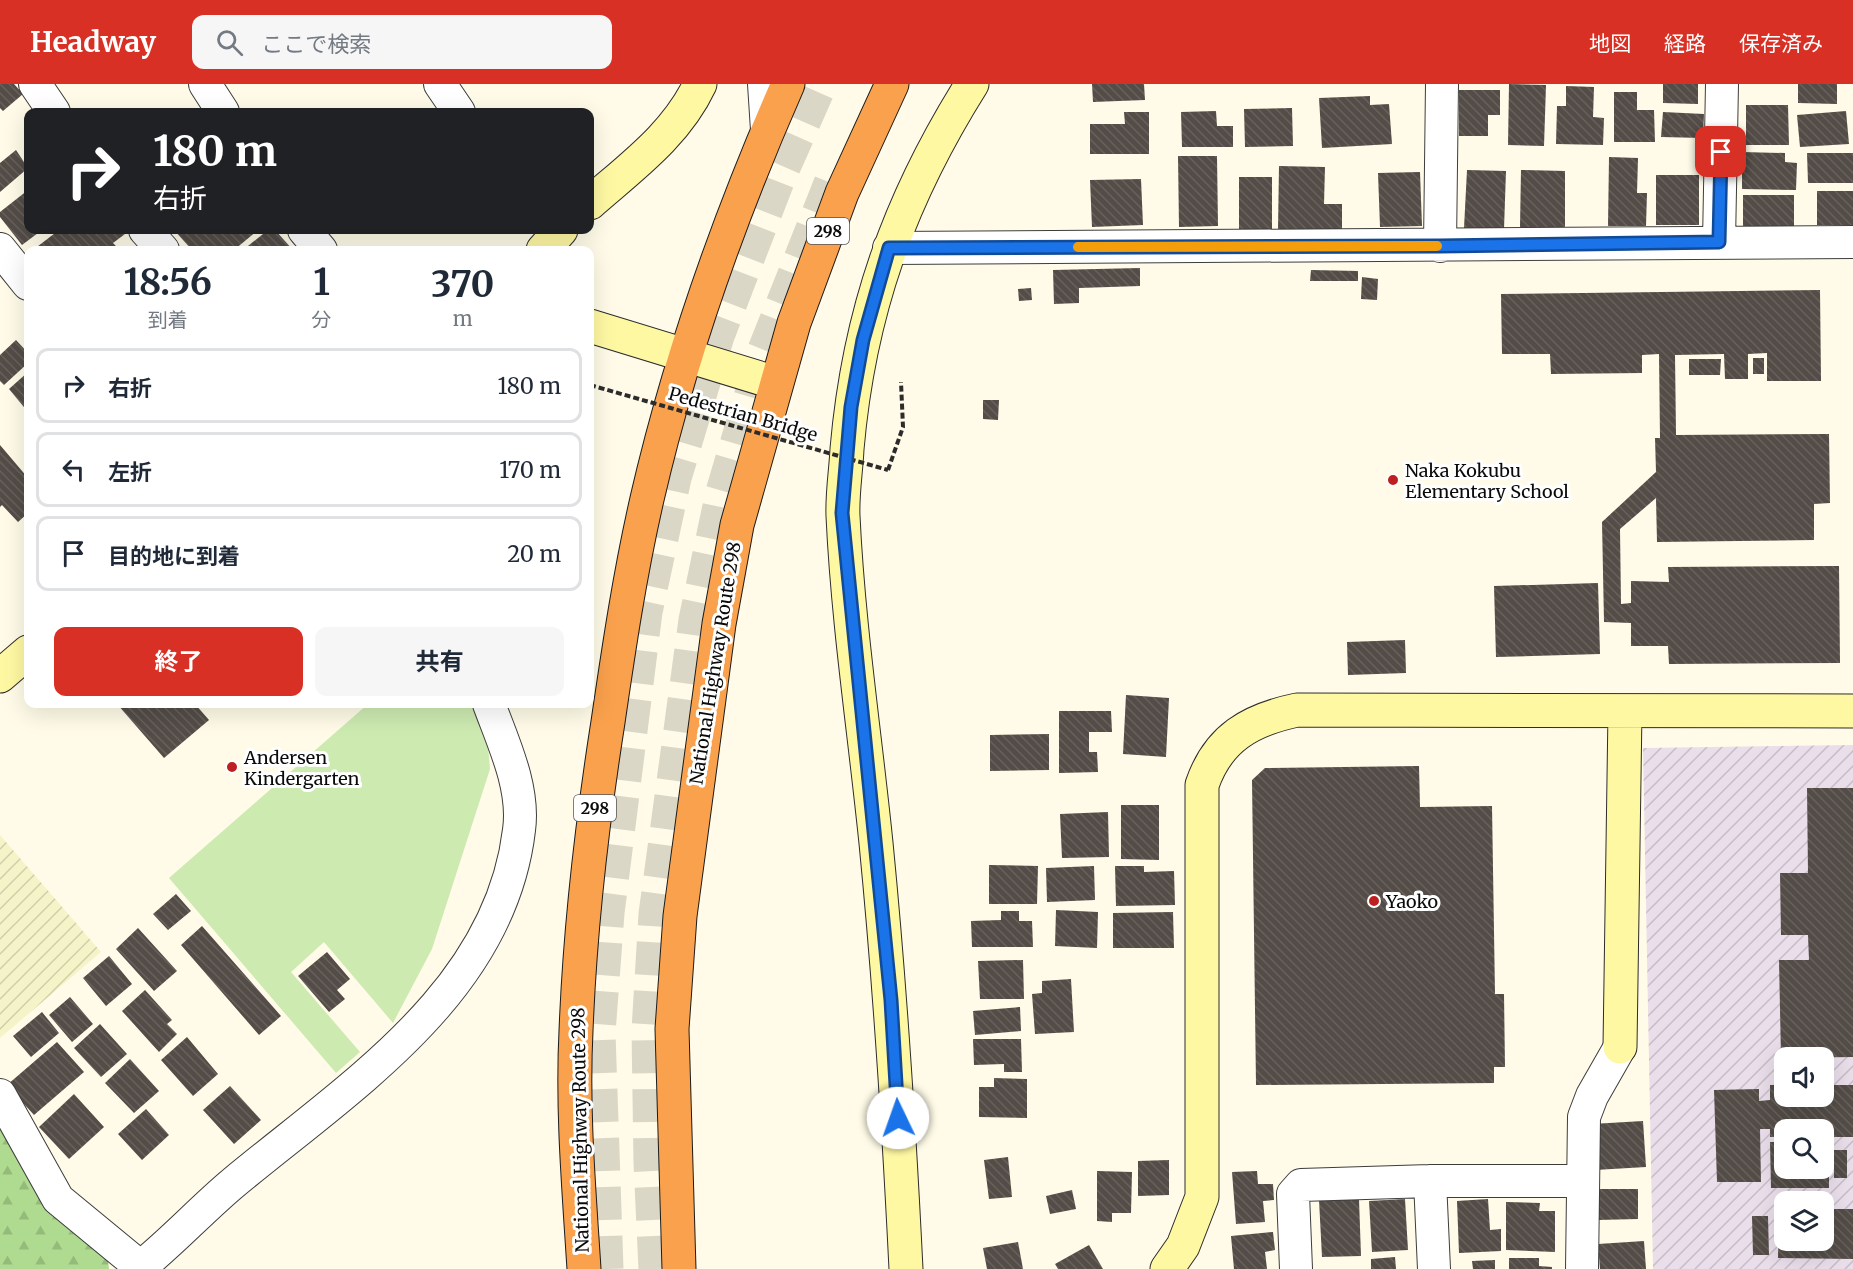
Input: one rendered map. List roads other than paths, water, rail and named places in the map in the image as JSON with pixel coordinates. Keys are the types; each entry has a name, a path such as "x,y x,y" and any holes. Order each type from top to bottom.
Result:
{"highway":[{"name":"National Highway Route 298","path":"584,1269 575,1034 583,912 598,788 627,598 647,498 686,355 714,267 749,171 788,84"},
{"name":"National Highway Route 298","path":"680,1269 672,1029 680,916 718,624 737,525 794,323 842,193 892,84"}],"street":[{"path":"35,84 51,108"},
{"path":"205,84 220,108"},
{"path":"440,84 456,108"},
{"path":"764,84 768,130"},
{"path":"906,1269 891,1000 842,513 851,407 863,340 889,248 911,193 972,84"},
{"path":"1440,246 1442,84"},
{"path":"1719,242 1722,84"},
{"path":"594,199 664,138 682,117 696,86"},
{"path":"149,234 160,246"},
{"path":"307,234 318,246"},
{"path":"889,248 1853,242"},
{"path":"0,250 24,279"},
{"path":"594,327 776,383"},
{"path":"0,1095 58,1199 141,1268 232,1184 285,1143 404,1040 469,965 492,921 513,867 520,828 517,788 490,708"},
{"path":"1167,1269 1191,1229 1202,1197 1202,785 1208,766 1249,724 1297,710 1853,711"},
{"path":"1582,1269 1581,1181 1584,1117 1592,1096 1620,1047 1625,711"},
{"path":"1296,1269 1293,1194 1300,1185 1430,1181 1581,1181"},
{"path":"1430,1181 1434,1269"}],"tunnel":[{"path":"607,1269 599,1033 608,913 646,612 675,478 718,336 778,181 821,84"},
{"path":"655,1269 650,1163 648,1030 655,914 695,620 722,492 764,350 831,181"}],"place":[{"name":"Naka Kokubu Elementary School","path":"1393,480"},
{"name":"Andersen Kindergarten","path":"232,767"},
{"name":"Yaoko","path":"1374,901"}]}
